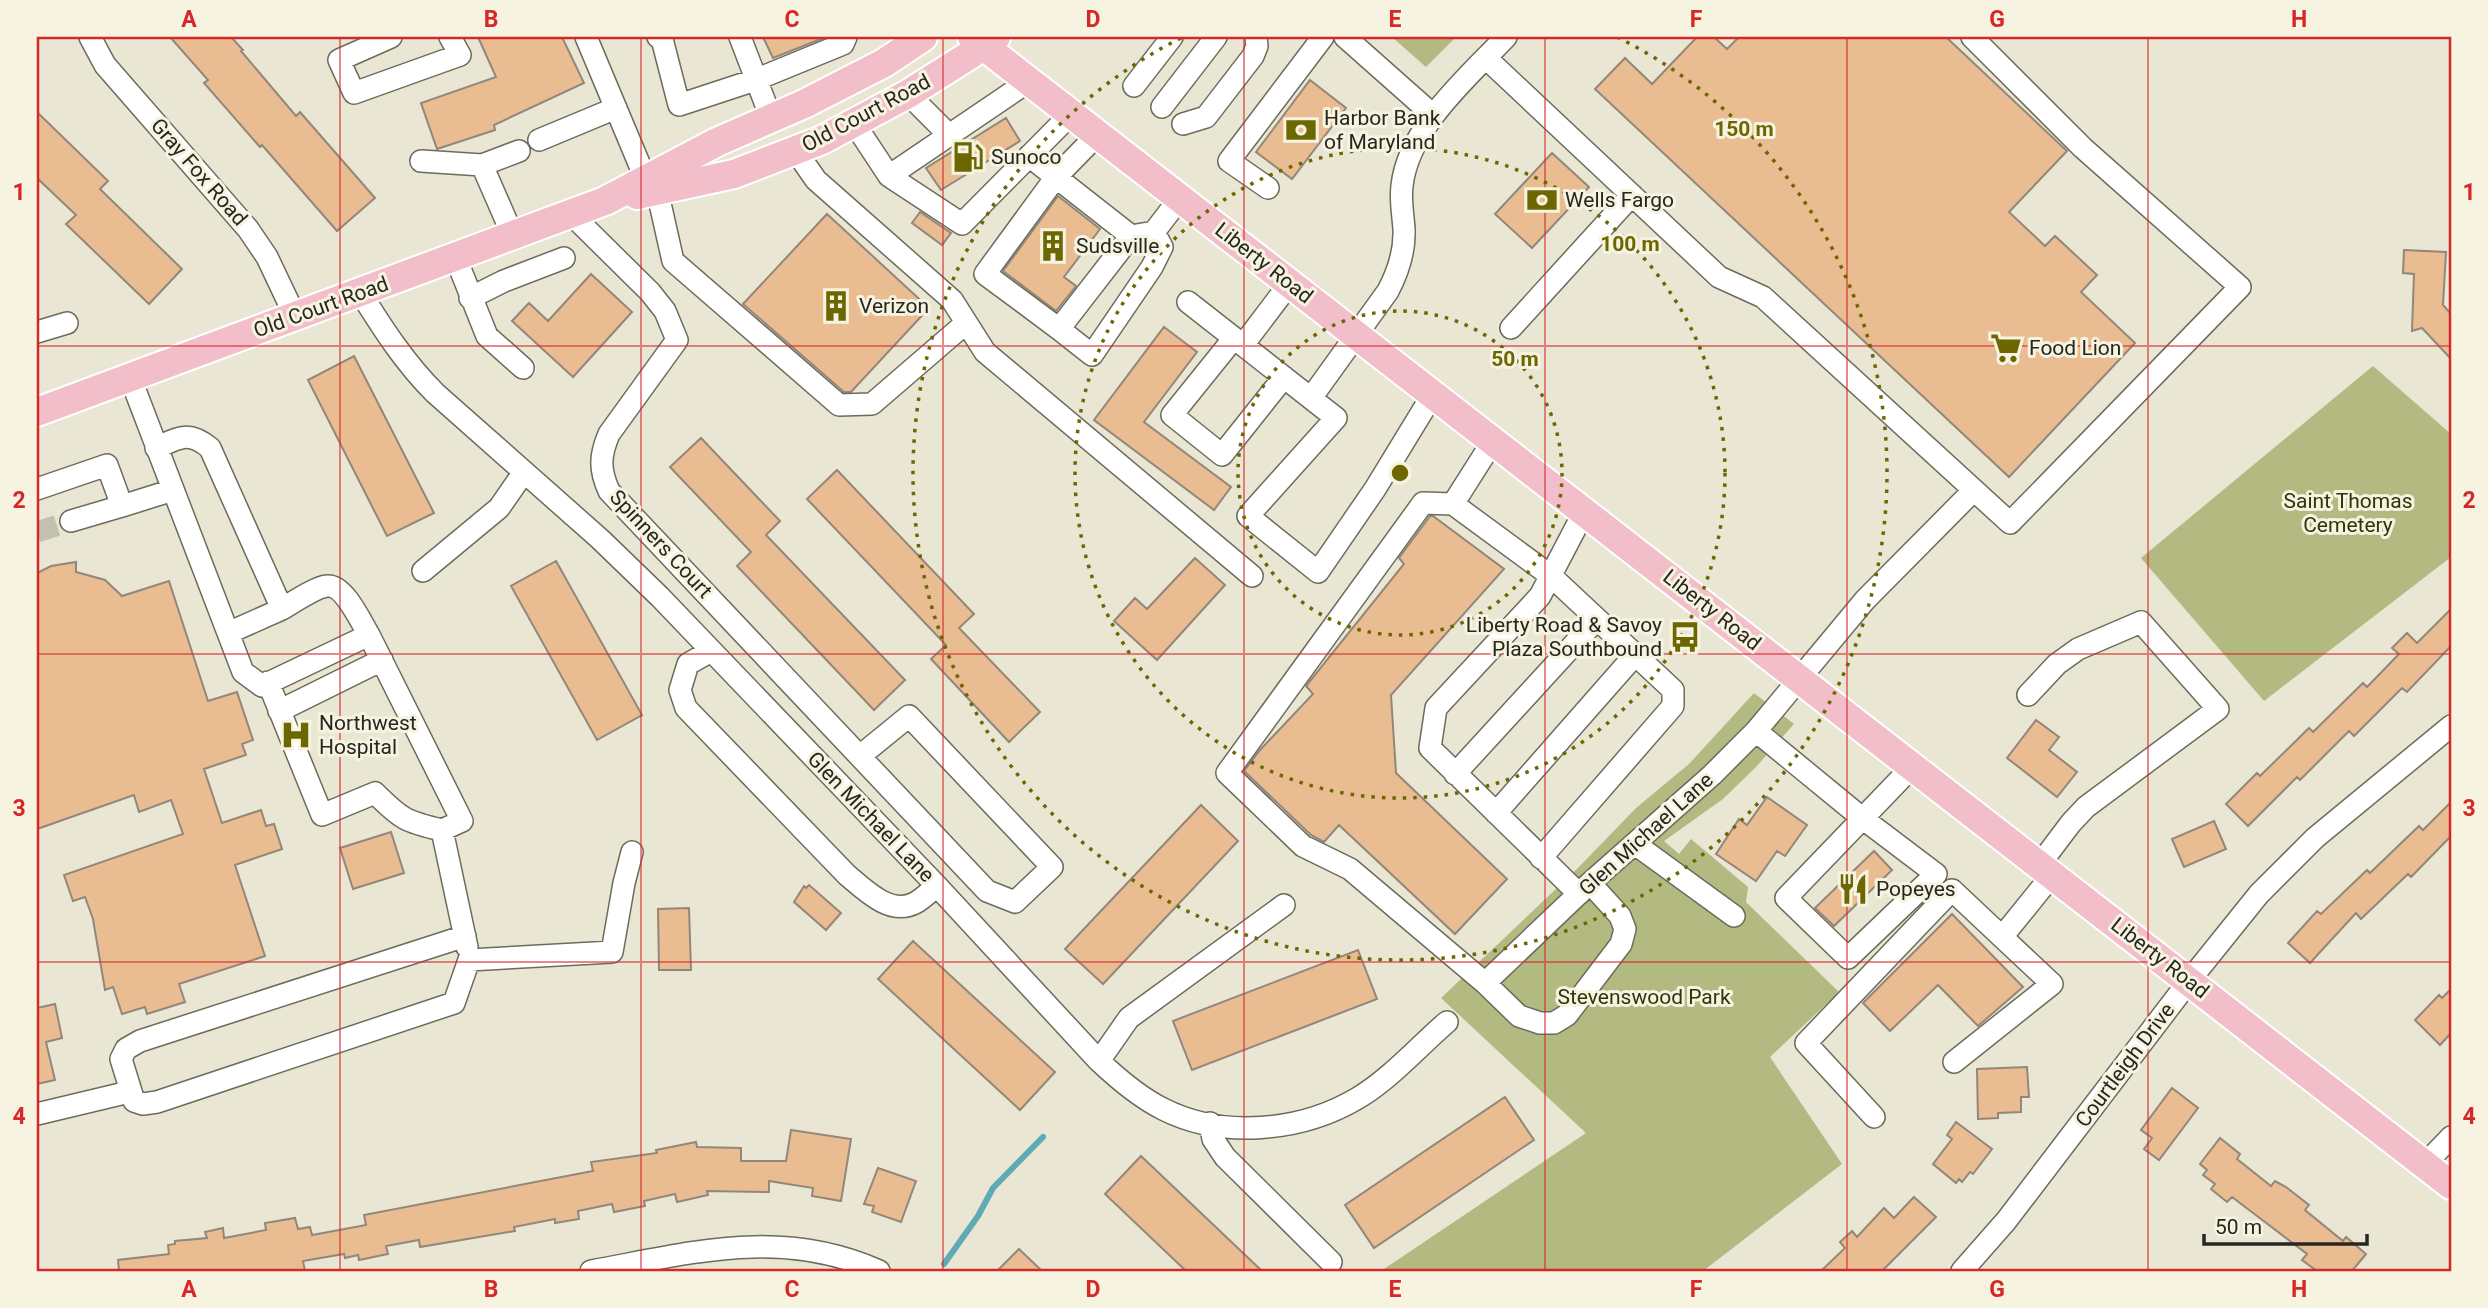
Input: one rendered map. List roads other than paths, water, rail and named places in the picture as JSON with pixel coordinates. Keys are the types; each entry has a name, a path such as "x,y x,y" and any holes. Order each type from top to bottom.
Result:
{"main road":[{"name":"Old Court Road","path":"651,185 717,142 884,63 923,37"},
{"name":"Old Court Road","path":"37,412 651,185 734,174 854,124 908,94 984,40"},
{"name":"Liberty Road","path":"984,40 1071,114 2451,1185"}],"street":[{"name":"Gray Fox Road","path":"90,37 105,65 248,229 267,257 295,316"},
{"path":"391,37 339,60 354,93 460,55 450,37"},
{"path":"586,37 651,185 673,261 839,405 872,404 966,323"},
{"path":"740,37 771,118"},
{"path":"667,42 679,105 755,80 843,44 846,37"},
{"path":"1134,86 1172,37"},
{"path":"1162,107 1216,37"},
{"path":"1184,124 1206,117 1253,56 1257,47 1256,37"},
{"path":"1268,188 1229,161 1323,37"},
{"path":"1345,37 1433,115"},
{"path":"1311,398 1396,277 1404,232 1401,204 1405,169 1433,115 1506,37"},
{"path":"1486,58 1719,277 1763,297 2010,523 2240,286 2083,148 1972,37"},
{"path":"889,176 1029,81"},
{"path":"908,94 949,135"},
{"path":"539,139 616,108"},
{"path":"854,124 889,176 962,224 1071,114"},
{"path":"1098,134 1056,177 985,274 1092,355 1152,267 1162,247 1154,232"},
{"path":"795,150 816,180 952,300 985,352 1252,576"},
{"path":"421,161 482,165 519,151"},
{"path":"1029,156 1130,236"},
{"path":"482,165 513,236"},
{"path":"1511,328 1632,195"},
{"path":"1059,329 1130,236 1154,232 1180,198"},
{"name":"Spinners Court","path":"571,214 650,292 665,311 677,340 609,434 601,451 603,478 609,491 987,891 1015,902 1052,867 909,716 860,756"},
{"path":"455,256 487,336 523,368"},
{"path":"470,298 504,281 564,258"},
{"path":"1284,377 1222,455 1172,415 1290,283"},
{"name":"Glen Michael Lane","path":"360,292 412,370 600,539 937,886 1099,1061 1125,1085 1163,1109 1192,1120 1258,1128 1294,1124 1358,1098 1447,1022"},
{"path":"1188,302 1336,418 1248,516 1318,572 1375,489 1433,394"},
{"path":"37,332 66,323"},
{"path":"130,377 243,672 261,685 369,635"},
{"path":"156,448 191,436 210,448 282,609"},
{"path":"1453,504 1493,441"},
{"path":"37,489 107,465 122,506"},
{"path":"424,570 499,508 524,472"},
{"path":"71,521 173,490"},
{"name":"Glen Michael Lane","path":"1485,983 1584,889 1712,775 1756,731 1865,600 1974,490"},
{"path":"1541,858 1673,706 1673,691 1551,576 1453,504 1423,503 1227,773 1303,846 1350,869 1485,983 1519,1016 1540,1023 1554,1023 1567,1015 1621,944 1625,929 1620,916 1541,858 1430,748 1436,708 1540,596 1551,576 1584,512"},
{"path":"228,633 326,586 336,587 369,635 462,821 442,830 418,825 398,816 375,793 322,815 268,682"},
{"path":"1455,774 1597,619"},
{"path":"2002,937 2046,869 2070,822 2218,709 2141,622 2078,649 2057,664 2028,695"},
{"path":"711,651 688,664 680,690 686,708 847,875 873,896 892,906 914,904 937,886"},
{"path":"1496,813 1635,655"},
{"path":"279,711 382,660"},
{"name":"Courtleigh Drive","path":"1962,1271 2006,1221 2189,981 2285,865 2451,726"},
{"path":"1756,731 1862,818 1936,874 1848,958 1786,898 1862,818 1913,766"},
{"path":"442,830 465,936 469,960 454,1003 157,1102 143,1104 134,1101 129,1092 121,1059 126,1049 140,1041 465,936"},
{"path":"1635,844 1734,916"},
{"path":"469,960 612,952 632,852"},
{"path":"1874,1117 1807,1044 1952,890 2052,984 1954,1062"},
{"path":"1099,1061 1129,1018 1284,905"},
{"path":"37,1114 129,1092"},
{"path":"1210,1123 1213,1139 1225,1157 1331,1262"},
{"path":"2425,1164 2451,1137"},
{"path":"591,1271 716,1248 755,1245 827,1254 879,1271"}],"waterway":[{"path":"944,1264 978,1216 993,1188 1043,1137"}],"tunnel":[{"path":"37,532 71,521"}],"place":[{"name":"Harbor Bank of Maryland","path":"1301,130"},
{"name":"Sunoco","path":"968,157"},
{"name":"Wells Fargo","path":"1542,200"},
{"name":"Sudsville","path":"1053,246"},
{"name":"Verizon","path":"836,306"},
{"name":"Food Lion","path":"2006,348"},
{"name":"Liberty Road & Savoy Plaza Southbound","path":"1685,637"},
{"name":"Northwest Hospital","path":"296,735"},
{"name":"Popeyes","path":"1853,889"}],"park label":[{"name":"Saint Thomas Cemetery","path":"2348,513"},
{"name":"Stevenswood Park","path":"1644,997"}]}
